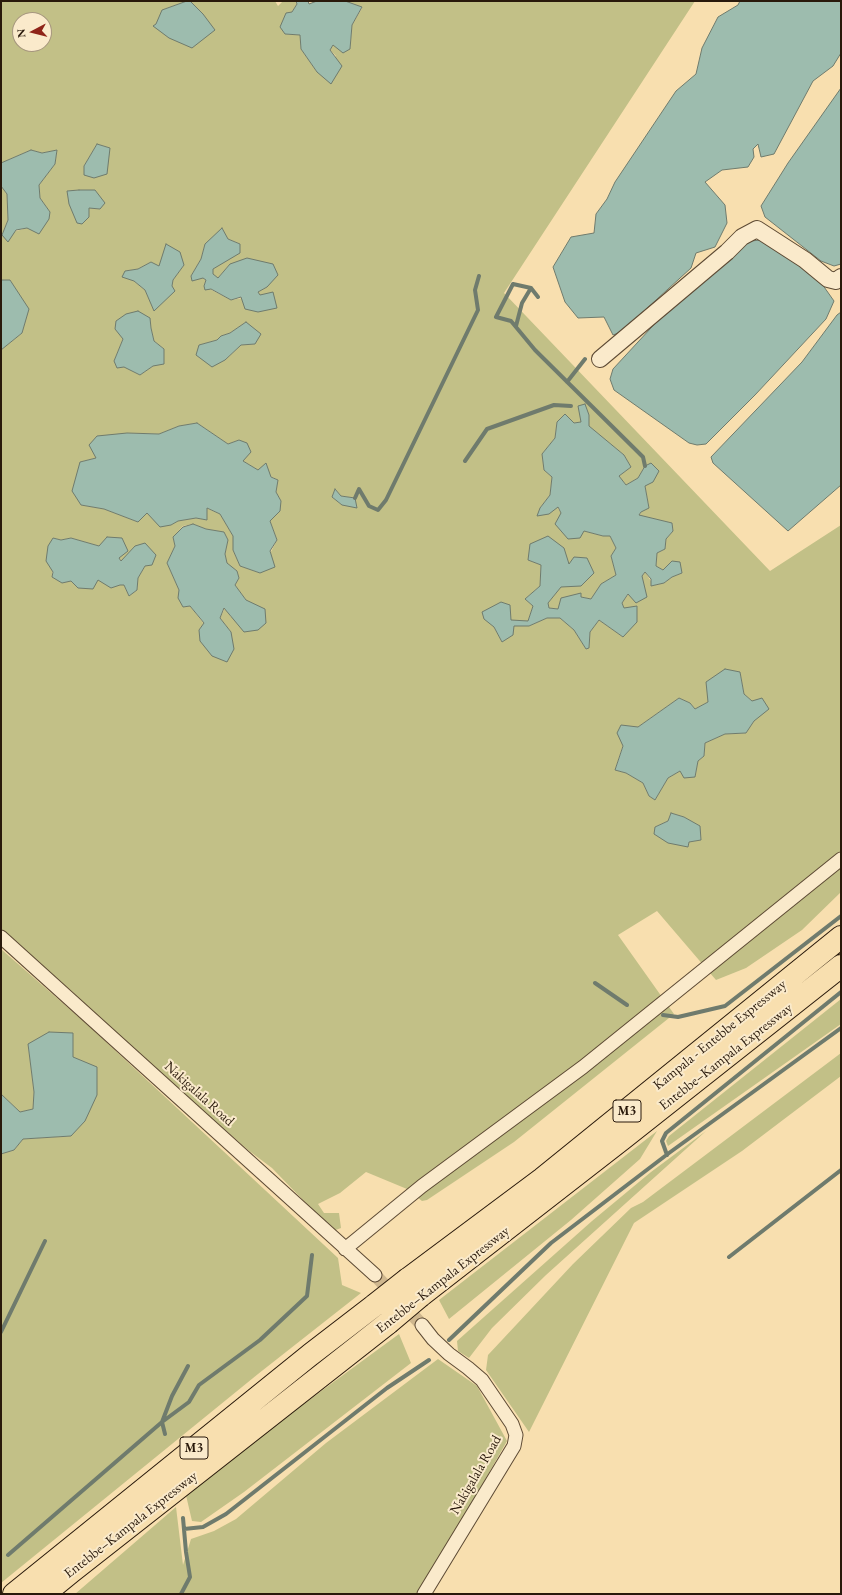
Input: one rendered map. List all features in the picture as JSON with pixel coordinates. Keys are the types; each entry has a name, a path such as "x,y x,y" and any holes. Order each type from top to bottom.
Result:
{"highway":[{"name":"Kampala - Entebbe Expressway","path":"414,1287 549,1174 841,937"},
{"name":"Entebbe–Kampala Expressway","path":"14,1594 262,1393 375,1305 414,1287 622,1140 841,966"},
{"name":"Entebbe–Kampala Expressway","path":"44,1594 388,1323 414,1287"}],"street":[{"path":"600,359 727,252 742,237 757,229 806,260 828,279 836,281 841,277"},
{"path":"346,1249 422,1186 583,1067 841,859"},
{"name":"Nakigalala Road","path":"1,937 375,1275"},
{"name":"Nakigalala Road","path":"422,1325 433,1339 449,1354 482,1380 512,1424 516,1435 514,1446 424,1594"}],"shaded area":[{"path":"1,1 187,1 162,10 203,14 190,1 275,1 278,6 283,1 296,1 297,4 292,12 285,34 300,35 301,49 317,72 336,56 330,50 333,45 350,49 352,25 362,8 345,1 695,1 504,293 770,571 841,525 841,892 802,930 746,968 716,980 657,911 618,935 674,1014 514,1142 427,1200 422,1201 407,1189 366,1172 340,1193 318,1204 324,1213 339,1213 341,1228 333,1231 272,1168 248,1150 87,1008 74,993 1,930 1,350 22,333 28,309 10,280 1,280 1,186 7,194 8,220 2,235 27,228 50,212 40,198 39,185 55,164 57,150 42,153 31,150 1,163","holes":["97,144 110,148 84,175 84,166","95,190 100,209 88,207 67,191","228,239 240,244 213,269 212,274 218,278 230,264 267,287 258,292 260,295 231,300 204,286 206,280 191,276 201,259 205,244","151,262 159,267 184,265 173,280 172,286 154,310 145,290 125,271 138,269","150,319 154,341 164,349 153,366 140,375 114,361 123,339","246,322 255,344 241,345 225,360 200,358 197,355 199,345 217,340 221,336 230,333","589,415 588,426 624,455 631,467 619,476 626,485 638,478 645,466 645,486 649,507 642,511 639,516 672,523 673,531 666,539 665,549 657,553 656,566 663,570 672,561 682,573 672,577 664,583 651,586 651,581 645,572 622,603 624,608 623,637 599,620 590,632 589,648 586,649 574,630 560,618 547,618 529,626 513,626 502,642 494,627 511,621 528,621 533,606 525,599 540,586 541,565 528,560 569,565 581,586 561,586 548,603 548,608 558,609 581,593 581,597 591,599 601,584 616,575 611,556 616,548 610,536 603,536 584,531 561,513 557,507 540,508 550,495 552,477 544,470 542,454 555,438 557,422 581,422","197,423 228,444 239,440 243,461 278,480 276,492 281,501 270,521 277,540 260,573 240,566 233,550 233,536 220,514 206,508 207,520 196,518 178,521 171,525 147,513 138,522 104,509 81,505 80,462 96,458 127,433 159,434 179,426","335,489 341,496 355,498 342,505 332,497","193,524 206,529 224,532 228,540 225,554 227,564 237,571 239,578 235,585 246,600 231,617 225,608 220,618 231,632 199,630 204,624 190,606 183,607 179,590 167,563 175,546 173,537 183,526","53,538 61,540 71,538 99,546 122,561 135,546 145,566 138,578 137,590 129,596 124,585 98,580 71,581 52,577","740,672 744,694 752,701 754,721 746,733 725,734 705,743 704,756 698,761 695,777 680,771 668,778 655,800 649,796 643,783 626,773 615,770 623,745 638,727 679,698 690,703 695,709 708,702","671,813 684,817 699,826 701,840 689,842 688,847 655,827 668,821"]},
{"path":"190,1 203,14 215,30 192,48 169,38 153,26 156,24 162,10"},
{"path":"296,1 308,1 309,4 317,1 345,1 362,7 352,25 350,49 343,53 333,45 330,50 342,66 331,84 317,72 301,49 300,35 285,34 280,27 286,13 292,12 297,4"},
{"path":"740,1 841,1 841,53 833,66 813,81 774,154 761,157 758,144 753,149 754,157 748,167 722,170 705,182 725,205 727,223 715,247 696,253 691,268 621,332 613,335 604,317 578,318 565,302 553,267 571,237 594,233 596,214 607,199 615,182 676,91 696,74 702,48 718,17 738,5"},
{"path":"841,88 841,264 834,266 821,261 765,217 761,206 788,163"},
{"path":"97,144 110,148 107,174 94,178 84,175 84,166"},
{"path":"31,150 42,153 57,150 55,164 39,185 40,198 50,212 49,219 39,234 27,228 16,230 8,242 2,235 8,220 7,194 1,186 1,163"},
{"path":"95,190 105,203 100,209 89,208 89,217 82,224 77,223 69,204 67,191"},
{"path":"222,228 228,239 240,244 240,253 213,269 213,274 218,278 230,264 247,258 273,264 278,275 267,287 258,292 260,295 273,292 277,308 258,312 245,309 241,297 231,300 211,289 205,290 204,286 206,280 203,278 192,281 191,276 201,259 205,244"},
{"path":"762,240 780,247 822,284 834,301 826,319 755,395 706,444 697,445 689,443 614,390 610,379 613,369 675,302 750,241"},
{"path":"166,244 180,252 184,265 173,280 172,286 175,291 154,311 145,290 134,281 122,277 125,271 138,269 151,262 159,266"},
{"path":"1,280 10,280 29,309 22,333 1,350"},
{"path":"138,311 150,318 154,341 164,349 164,364 153,366 140,375 124,367 117,368 114,361 123,339 115,329 116,321 126,314"},
{"path":"841,312 841,485 788,531 713,463 711,457 802,362 837,315"},
{"path":"246,322 261,334 255,344 241,345 225,360 212,367 196,355 199,345 217,340 221,336 230,333"},
{"path":"585,404 589,415 589,426 624,455 631,467 619,476 626,485 638,478 645,466 651,463 659,471 653,482 645,486 649,508 641,512 639,515 672,523 673,531 666,539 665,549 657,553 656,566 663,570 672,561 680,562 682,573 672,577 664,583 651,586 651,579 645,572 642,576 647,597 636,603 628,594 622,603 624,608 637,606 637,622 623,637 599,620 590,632 589,648 586,649 574,630 560,618 547,618 529,626 514,626 513,635 502,642 494,627 484,619 482,612 501,602 510,605 511,620 528,621 533,606 525,599 540,586 541,565 528,560 530,544 548,536 564,548 569,564 574,557 587,558 594,573 581,586 561,587 548,603 549,608 558,609 561,598 581,593 581,597 591,599 601,584 616,575 611,556 616,548 610,536 603,536 584,531 580,538 568,539 555,524 561,513 558,507 549,514 537,516 540,508 550,495 552,477 544,470 542,454 555,438 557,422 565,414 574,423 581,422 578,406"},
{"path":"197,423 228,444 239,440 247,443 251,452 243,461 258,470 266,463 271,477 278,480 276,492 281,501 280,511 270,521 277,540 270,551 275,567 260,573 240,566 233,550 233,536 220,514 207,508 207,520 196,518 178,521 171,525 160,527 147,513 138,522 104,509 81,505 72,491 80,462 96,458 89,445 97,436 127,433 159,434 179,426"},
{"path":"335,489 341,496 355,498 357,508 342,505 332,497"},
{"path":"193,524 206,529 224,532 228,540 225,554 227,563 237,571 239,578 235,585 246,600 265,609 266,623 258,630 244,632 224,608 220,618 231,632 234,649 227,662 212,656 200,641 199,630 204,623 190,606 183,607 178,598 179,590 167,563 175,546 173,537 183,527"},
{"path":"107,537 122,538 128,551 119,558 121,561 135,546 145,543 156,555 152,565 145,566 138,578 137,590 129,596 124,585 111,588 98,580 93,589 78,588 71,581 62,583 52,577 53,572 46,561 48,546 53,538 61,540 71,538 99,546"},
{"path":"725,669 740,672 744,694 752,701 762,698 769,709 754,721 746,733 725,734 705,743 704,756 698,761 695,777 684,778 680,771 668,778 655,800 649,796 643,783 626,773 615,770 623,746 617,733 621,725 638,727 679,698 690,703 695,709 708,702 706,682"},
{"path":"671,813 684,817 700,826 701,840 689,842 688,847 668,843 654,834 655,827 668,821"},
{"path":"1,949 90,1027 338,1258 342,1285 361,1293 258,1374 1,1583 1,1154 14,1150 23,1139 71,1136 28,1044 34,1092 33,1109 20,1112 1,1094"},
{"path":"841,999 841,1024 668,1146 666,1141 669,1136"},
{"path":"49,1032 73,1033 73,1057 97,1067 97,1095 85,1121 71,1136 23,1139 14,1150 1,1154 1,1094 20,1112 33,1109 34,1092 28,1044"},
{"path":"841,1053 841,1076 742,1151 634,1223 529,1432 486,1370 488,1355 573,1264 631,1208 643,1202"},
{"path":"657,1131 640,1159 571,1220 449,1319 439,1300"},
{"path":"706,1131 546,1275 492,1328 469,1358 458,1351 457,1341 592,1221 651,1172"},
{"path":"399,1334 411,1363 244,1492 201,1522 192,1521 185,1491"},
{"path":"438,1359 477,1386 507,1441 420,1594 75,1594 176,1507 183,1565 191,1539 214,1531 236,1519 326,1443"}],"waterway":[{"path":"355,498 359,489 369,506 378,510 386,500 478,310 475,290 479,276"},
{"path":"531,288 513,284 496,317 511,321 535,350 643,457 645,466"},
{"path":"516,326 522,303 531,288 538,297"},
{"path":"567,382 585,359"},
{"path":"465,461 487,429 554,405 571,406"},
{"path":"663,1015 678,1017 725,1006 841,916"},
{"path":"595,983 627,1005"},
{"path":"667,1155 662,1141 666,1133 841,992"},
{"path":"449,1340 551,1243 669,1153 841,1028"},
{"path":"729,1257 841,1170"},
{"path":"1,1332 45,1241"},
{"path":"8,1555 162,1422 189,1402 199,1385 260,1340 307,1296 312,1255"},
{"path":"184,1529 203,1527 226,1514 387,1388 429,1360"},
{"path":"165,1434 162,1422 172,1396 188,1366"},
{"path":"181,1594 190,1577 183,1518"}],"tunnel":[{"path":"375,1275 422,1325"}]}
